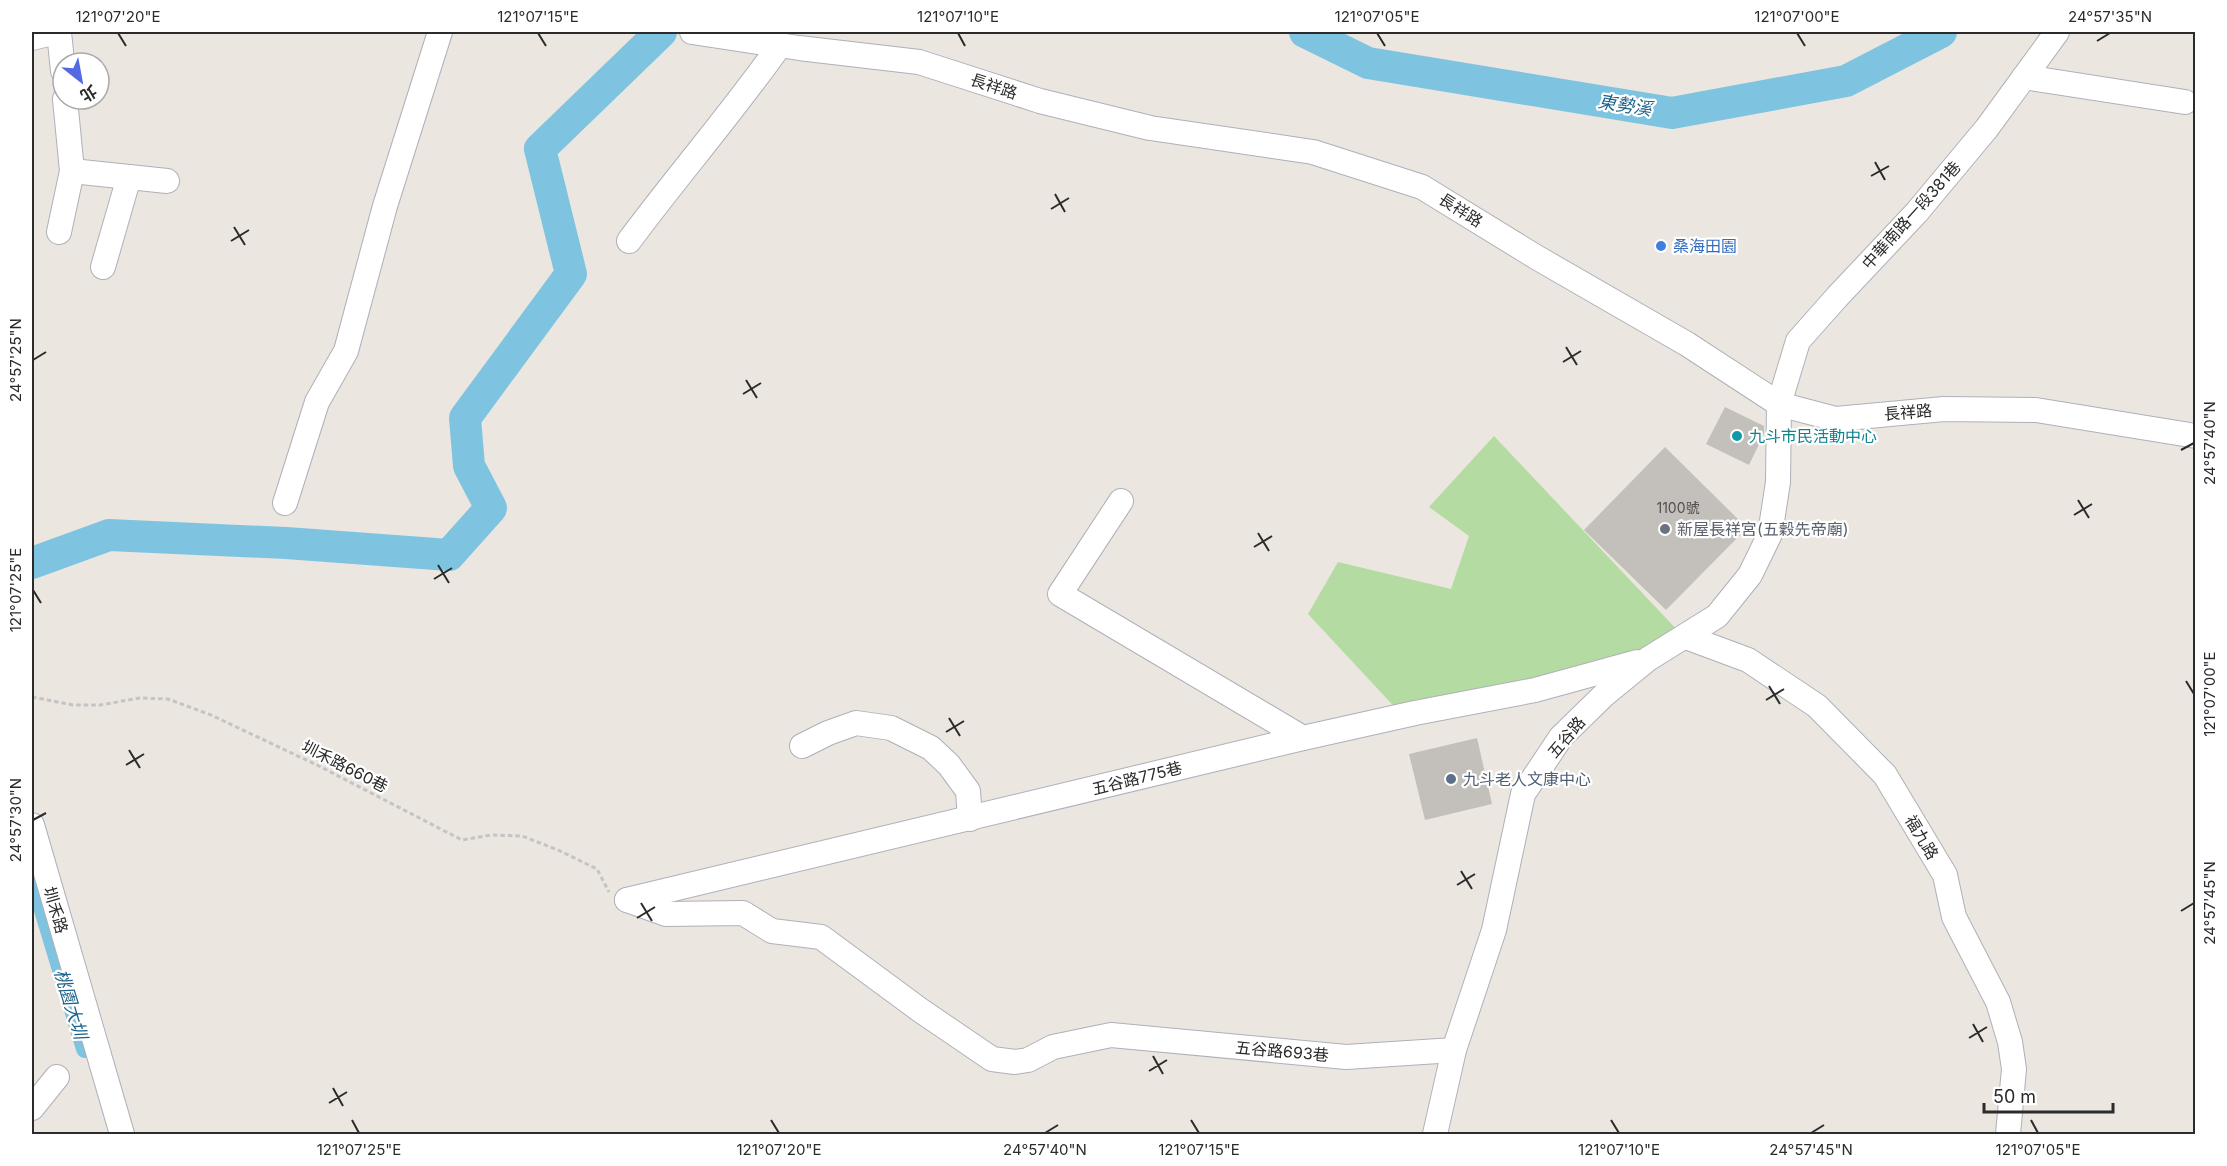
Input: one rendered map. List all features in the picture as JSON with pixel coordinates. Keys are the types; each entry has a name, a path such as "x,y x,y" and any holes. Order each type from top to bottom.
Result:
{"street":[{"path":"32,38 58,32 60,51"},
{"path":"285,503 317,402 346,351 385,206 440,32"},
{"name":"長祥路","path":"692,32 919,62 1040,101 1139,126 1313,152 1422,187 1536,257 1686,344 1779,404 1836,419 1944,409 2036,410 2196,436"},
{"name":"中華南路一段381巷","path":"1779,404 1798,341 1917,212 1987,128 2057,32"},
{"path":"629,242 661,198 743,97 780,45"},
{"path":"2024,77 2186,102"},
{"path":"60,232 72,171 66,111"},
{"path":"72,171 167,181"},
{"path":"103,267 129,177"},
{"name":"五谷路","path":"1435,1134 1454,1050 1494,930 1523,794 1561,737 1604,695 1648,659 1717,616 1750,575 1770,534 1778,482 1779,404"},
{"path":"1121,501 1060,594 1303,738"},
{"name":"福九路","path":"1686,637 1748,660 1817,706 1885,775 1945,875 1954,917 1998,1002 2010,1042 2014,1069 2008,1134"},
{"name":"五谷路775巷","path":"627,900 1303,738 1535,690 1648,659"},
{"path":"802,746 856,723 891,728 931,748 950,765 968,791 970,819"},
{"name":"圳禾路","path":"32,825 122,1134"},
{"name":"五谷路693巷","path":"627,900 666,914 742,913 772,931 821,937 920,1011 992,1059 1015,1062 1028,1060 1053,1047 1111,1035 1346,1057 1454,1050"},
{"path":"32,1108 57,1077"}],"path":[{"name":"圳禾路660巷","path":"32,697 73,705 100,705 140,698 168,699 211,715 320,766 462,840 492,835 522,836 558,850 597,869 612,895 627,900"}],"green space":[{"path":"1494,436 1681,634 1624,657 1402,715 1308,614 1338,562 1451,589 1469,536 1429,507"}],"building":[{"name":"九斗市民活動中心","path":"1725,407 1764,426 1764,434 1749,465 1706,444"},
{"name":"新屋長祥宮(五穀先帝廟)","path":"1665,447 1747,528 1666,610 1584,530"},
{"name":"九斗老人文康中心","path":"1477,738 1492,804 1425,820 1409,754"}],"waterway":[{"path":"32,563 109,535 286,543 449,555 491,508 469,466 465,418 571,274 540,149 661,32"},
{"name":"東勢溪","path":"1305,32 1368,63 1672,113 1846,81 1941,32"},
{"name":"桃園大圳","path":"32,874 85,1049"}],"place":[{"name":"桑海田園","path":"1661,246"},
{"name":"九斗市民活動中心","path":"1737,436"},
{"name":"新屋長祥宮(五穀先帝廟)","path":"1665,529"},
{"name":"九斗老人文康中心","path":"1451,779"}]}
